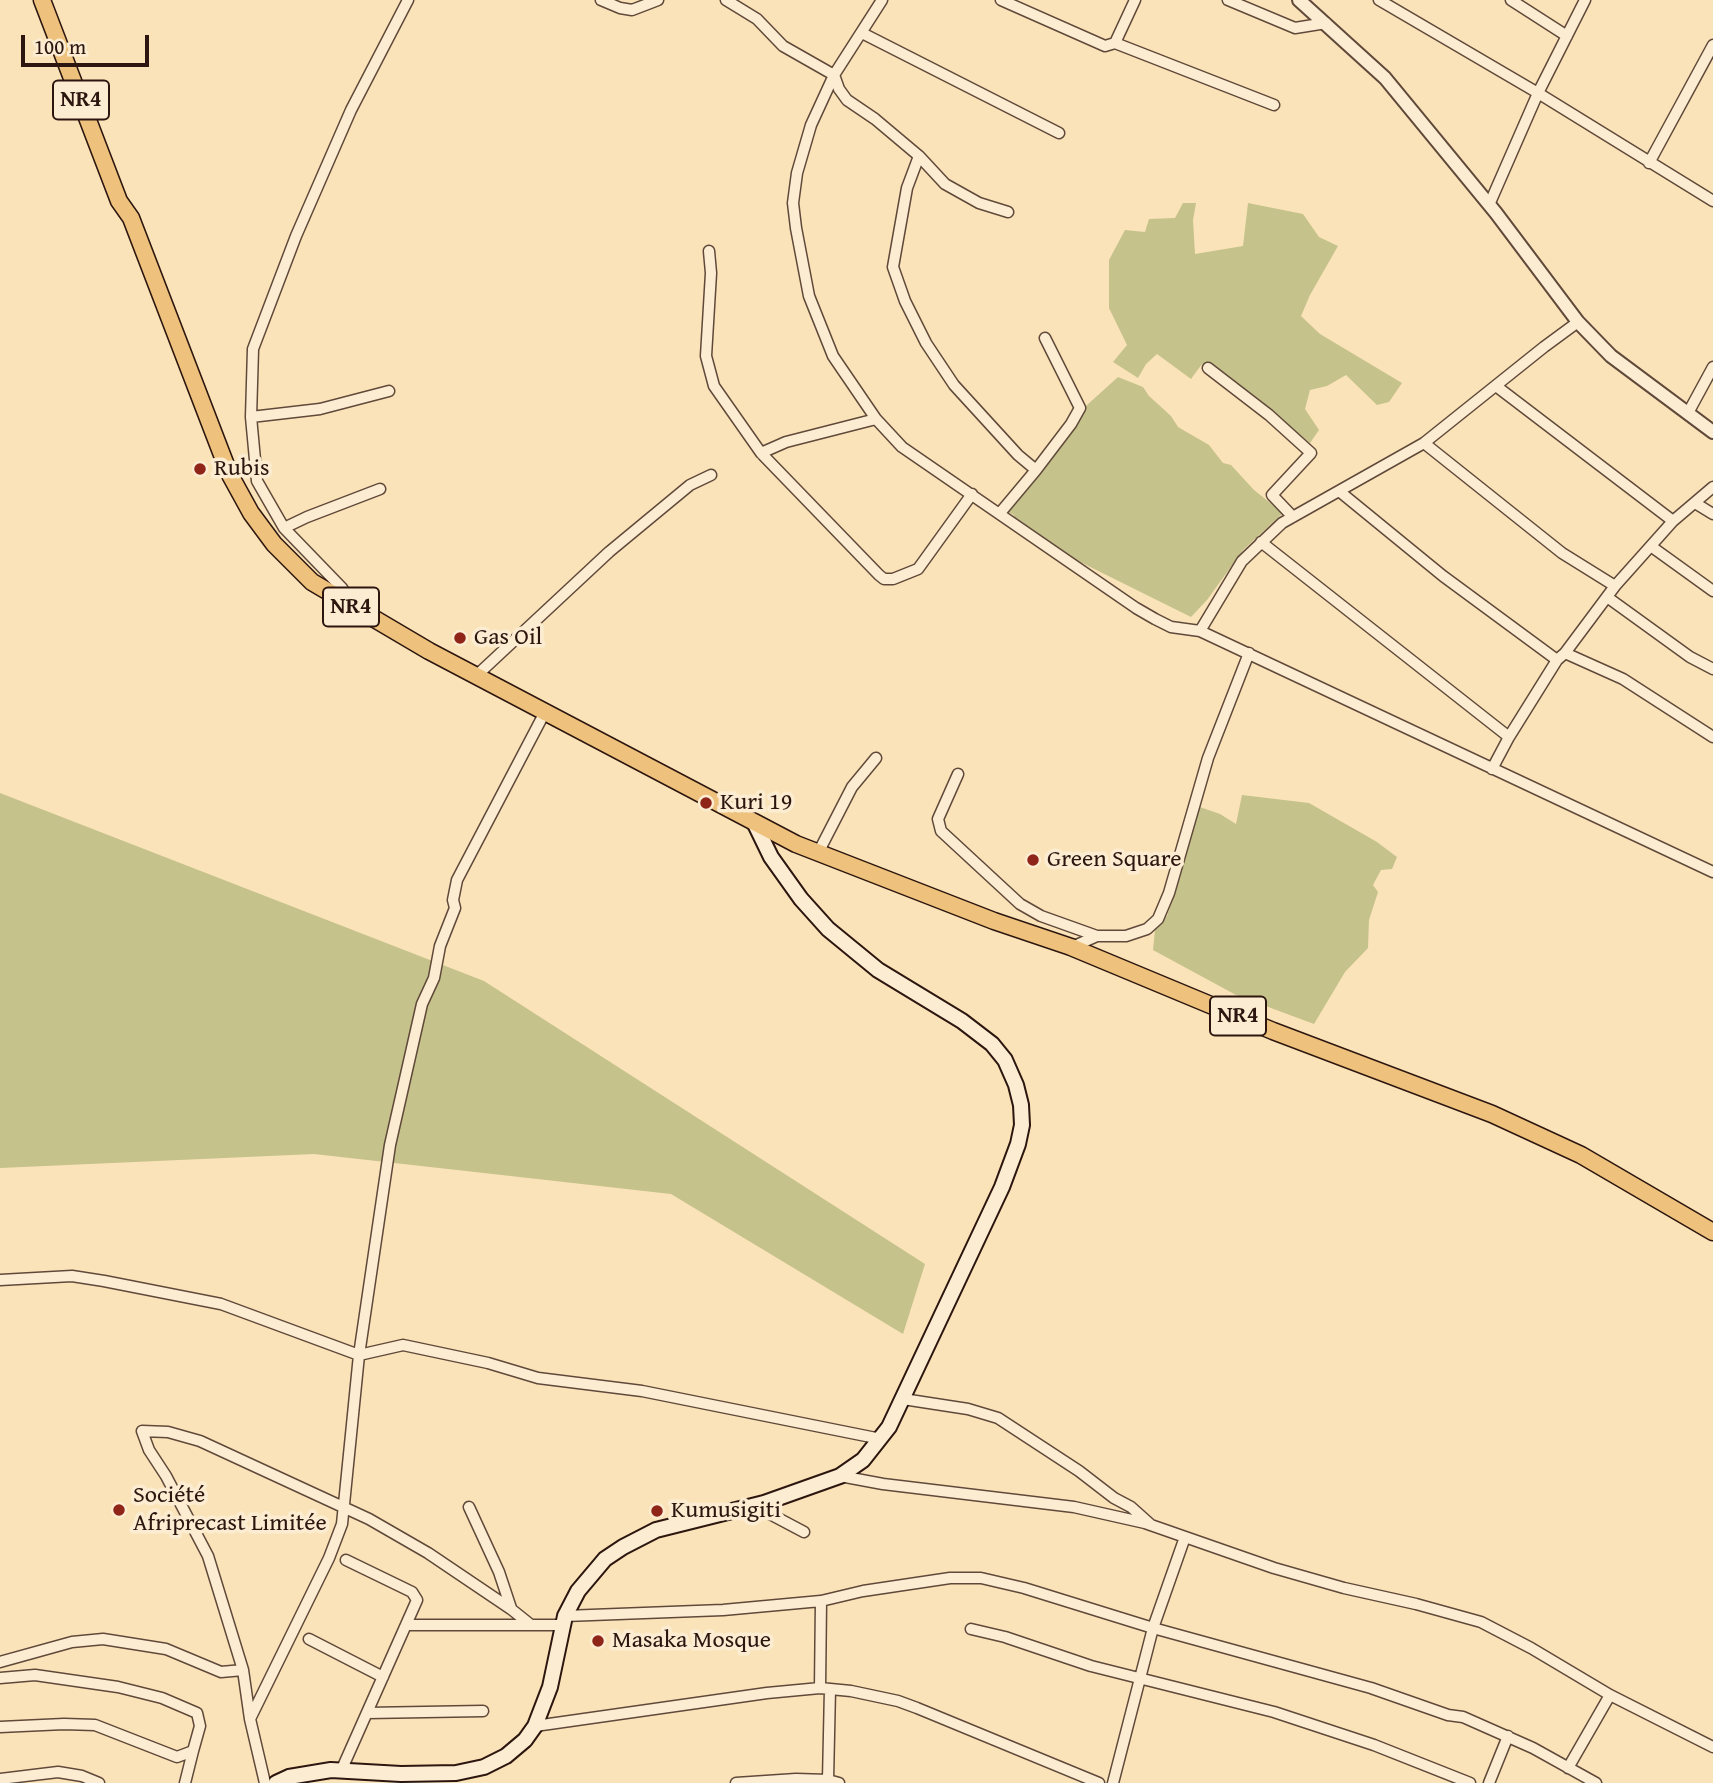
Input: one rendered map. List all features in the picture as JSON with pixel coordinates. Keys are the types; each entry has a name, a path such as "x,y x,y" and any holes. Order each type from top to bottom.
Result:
{"highway":[{"name":"NR4","path":"42,0 119,201 131,218 229,473 274,544 312,582 476,676 818,853 994,921 1071,947 1273,1031 1530,1131 1581,1155 1713,1232"}],"main road":[{"path":"276,1783 308,1773 341,1771 404,1778 457,1773 484,1766 506,1756 525,1740 535,1727 550,1687 564,1621 578,1591 605,1559 656,1530 764,1503 840,1476 863,1460 881,1439 903,1399 1010,1168 1022,1125 1016,1085 1004,1059 977,1031 890,978 844,944 813,914 777,866 754,822"}],"street":[{"path":"354,608 342,588 284,528 257,481 251,417 255,342 296,236 351,110 408,0"},
{"path":"601,0 620,8 632,9 659,0"},
{"path":"726,0 757,19 782,46 834,75 847,100 875,119 919,156 945,184 962,195 1007,212"},
{"path":"882,0 834,75 811,125 800,162 793,202 809,296 821,330 833,356 876,419 910,453 1136,608 1171,627 1200,631 1249,653 1713,872"},
{"path":"1001,0 1089,41 1105,46 1115,43 1274,105"},
{"path":"1115,43 1135,0"},
{"path":"1228,0 1296,28 1326,23"},
{"path":"1299,0 1385,78 1489,205 1578,323 1611,356 1713,432"},
{"path":"1379,0 1538,93 1713,201"},
{"path":"1511,0 1567,36"},
{"path":"1489,205 1538,93 1585,0"},
{"path":"862,33 1059,133"},
{"path":"1649,163 1713,45"},
{"path":"919,156 907,188 899,222 893,256 896,280 926,343 954,385 1018,455 1036,470"},
{"path":"709,251 706,356 709,373 719,395 761,453 842,540 879,575 889,580 918,569 972,494"},
{"path":"1200,631 1242,561 1282,523 1423,443 1578,323"},
{"path":"1000,513 1036,470 1080,408 1045,338"},
{"path":"1688,413 1713,367"},
{"path":"1208,368 1269,415 1311,453 1272,495 1293,517"},
{"path":"1496,386 1673,521"},
{"path":"251,417 320,409 389,391"},
{"path":"761,453 786,442 876,419"},
{"path":"1423,443 1562,553 1615,586"},
{"path":"476,676 617,545 690,485 711,475"},
{"path":"1492,769 1509,737 1561,656 1615,586 1673,521 1713,487"},
{"path":"284,528 380,489"},
{"path":"1339,491 1443,576 1561,656 1623,680 1713,737"},
{"path":"1695,503 1713,514"},
{"path":"1261,541 1509,737"},
{"path":"1652,547 1713,591"},
{"path":"1607,597 1713,670"},
{"path":"958,774 938,818 942,831 1020,904 1041,916 1097,936 1126,936 1147,929 1165,907 1208,758 1249,653"},
{"path":"250,1719 339,1533 344,1508 359,1355 390,1145 422,1004 435,978 440,946 455,908 453,900 457,880 545,712"},
{"path":"818,853 852,787 876,758"},
{"path":"1071,947 1097,936"},
{"path":"0,1280 72,1276 221,1304 359,1355 403,1345 488,1363 538,1378 642,1391 881,1439"},
{"path":"903,1399 968,1409 998,1418 1131,1507 1152,1525"},
{"path":"265,1783 250,1719 243,1670 208,1556 166,1476 149,1450 142,1431 168,1432 200,1441 344,1508 404,1538 512,1609 531,1625"},
{"path":"840,1476 883,1485 1074,1507 1152,1525 1275,1568 1344,1588 1481,1622 1610,1695 1713,1747"},
{"path":"764,1503 770,1514 804,1532"},
{"path":"469,1507 499,1572 512,1609"},
{"path":"1113,1783 1153,1628 1185,1537"},
{"path":"341,1771 417,1600 412,1592 346,1560"},
{"path":"407,1625 531,1625 723,1610 821,1601 863,1591 950,1578 981,1578 1371,1688 1448,1715 1463,1717 1508,1736 1596,1783"},
{"path":"821,1601 828,1780"},
{"path":"971,1629 1005,1637 1091,1666 1274,1712 1374,1745 1470,1783"},
{"path":"0,1662 72,1642 103,1639 166,1649 221,1672 243,1670"},
{"path":"309,1639 383,1677"},
{"path":"0,1678 35,1675 118,1687 162,1698 197,1713 200,1727 185,1783"},
{"path":"535,1727 729,1698 825,1688 873,1695 908,1705 1099,1783"},
{"path":"1568,1768 1610,1695"},
{"path":"367,1713 483,1711"},
{"path":"0,1727 95,1725 177,1757 193,1751"},
{"path":"1489,1783 1508,1736"},
{"path":"0,1779 58,1772 82,1776 99,1783"},
{"path":"736,1783 796,1779 839,1783"}],"shaded area":[{"path":"1183,203 1196,203 1193,220 1195,254 1243,246 1248,203 1303,214 1319,237 1338,246 1301,316 1320,334 1402,383 1389,402 1377,405 1346,375 1327,386 1310,390 1305,409 1319,430 1310,443 1214,366 1202,364 1191,379 1157,354 1146,364 1138,378 1113,362 1127,345 1109,308 1109,260 1125,230 1145,232 1149,219 1175,218"},
{"path":"1118,377 1143,387 1178,427 1209,445 1223,463 1231,465 1254,490 1283,513 1243,550 1207,600 1191,617 1056,550 1011,519 1014,515 1006,511 1019,498 1087,405"},
{"path":"0,793 484,981 925,1264 903,1334 671,1194 314,1154 0,1168"},
{"path":"1242,795 1309,803 1377,842 1397,857 1392,869 1381,870 1373,885 1378,892 1369,920 1368,948 1345,972 1314,1024 1236,995 1153,950 1155,930 1167,916 1177,887 1194,805 1220,814 1236,824"}],"place":[{"name":"Rubis","path":"200,469"},
{"name":"Gas Oil","path":"460,638"},
{"name":"Kuri 19","path":"706,803"},
{"name":"Green Square","path":"1033,860"},
{"name":"Société Afriprecast Limitée","path":"119,1510"},
{"name":"Kumusigiti","path":"657,1511"},
{"name":"Masaka Mosque","path":"598,1641"}]}
